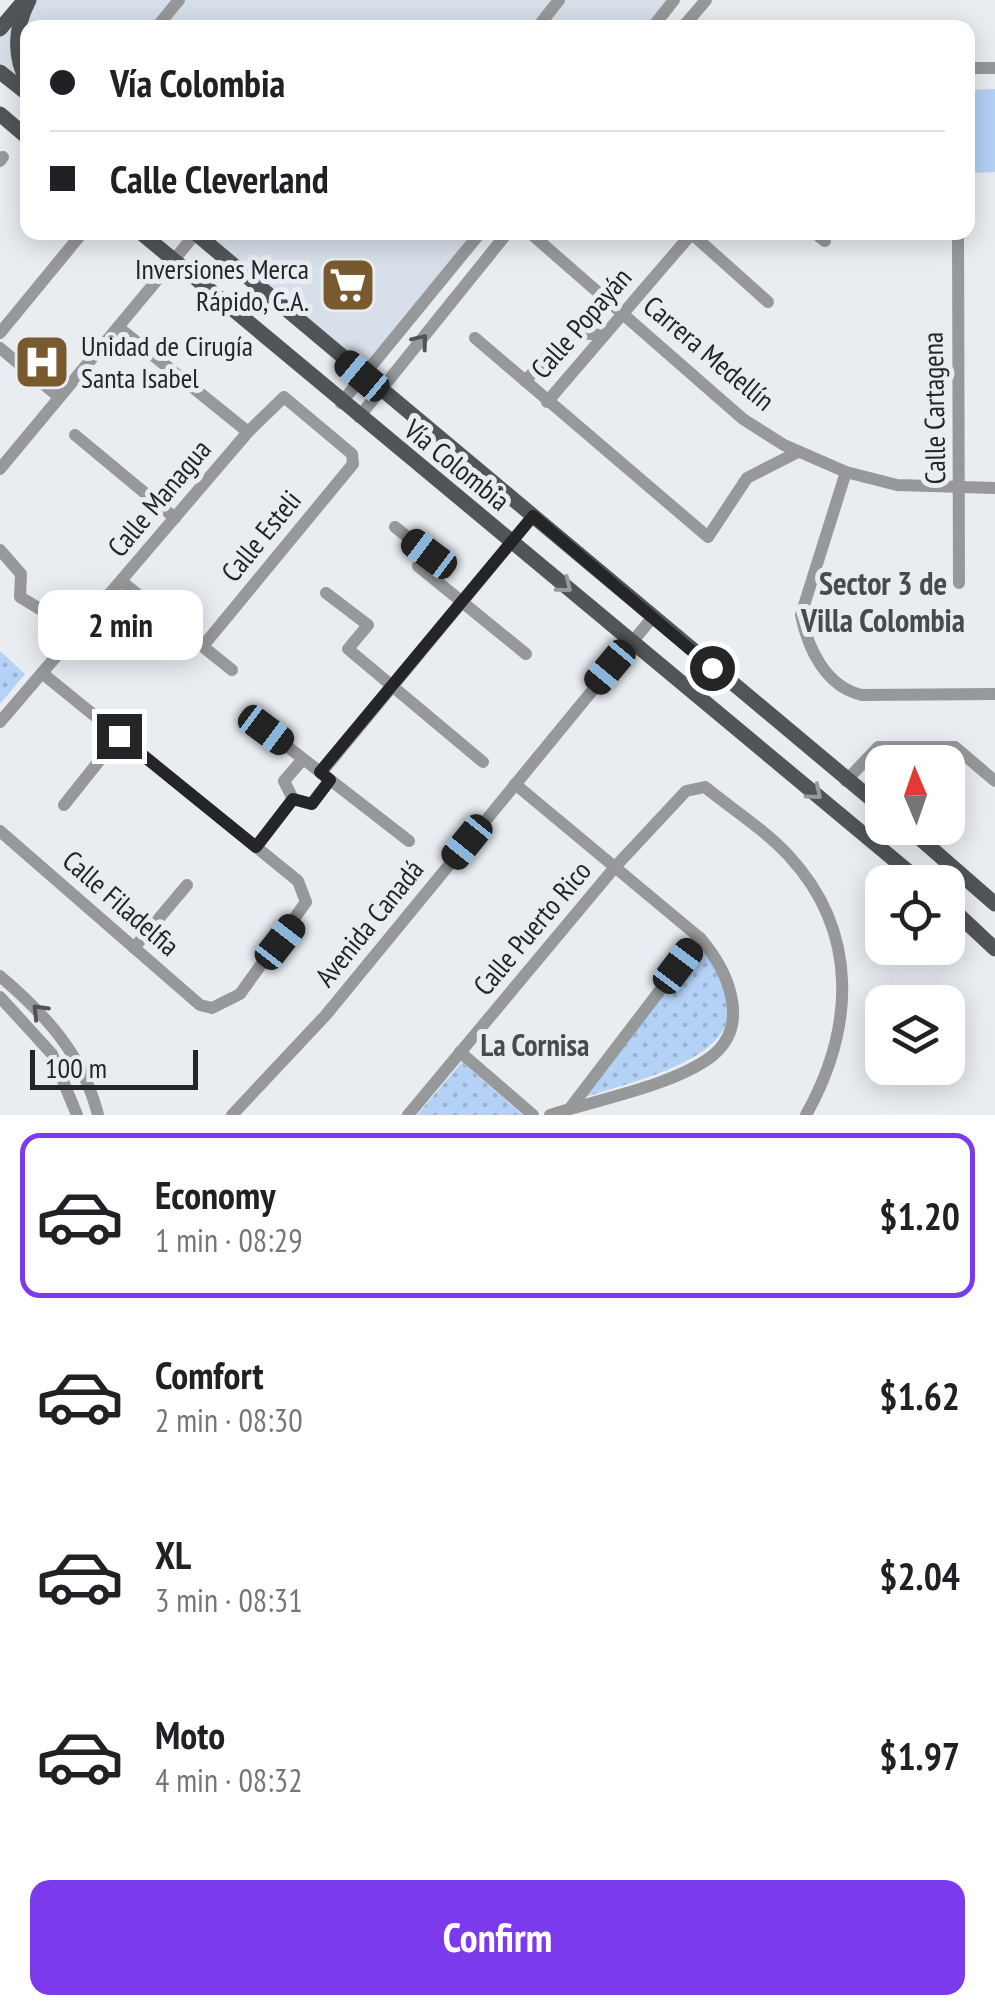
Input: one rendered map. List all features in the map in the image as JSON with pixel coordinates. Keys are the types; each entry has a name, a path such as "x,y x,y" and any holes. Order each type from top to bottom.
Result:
{"main road":[{"path":"0,29 26,0"},
{"path":"20,23 17,34 20,68"},
{"path":"0,72 20,88"},
{"path":"0,114 20,131"},
{"name":"Vía Colombia","path":"149,240 901,865"},
{"name":"Vía Colombia","path":"204,240 865,795"},
{"path":"288,357 310,332"},
{"path":"930,845 995,900"},
{"path":"965,922 994,948"}],"street":[{"path":"163,20 179,0"},
{"path":"658,20 674,0"},
{"path":"689,20 706,0"},
{"path":"0,333 76,240"},
{"path":"0,468 190,240"},
{"path":"341,403 475,240"},
{"path":"359,416 502,240"},
{"name":"Carrera Medellín","path":"538,240 743,419 798,452 846,472 897,485 995,488"},
{"name":"Calle Popayán","path":"547,402 686,240"},
{"path":"700,240 768,302"},
{"name":"Calle Cartagena","path":"958,240 959,583"},
{"path":"118,327 248,432"},
{"path":"525,381 572,334 586,331 603,336"},
{"path":"476,338 708,537 748,478 798,452"},
{"path":"0,348 59,397"},
{"name":"Calle Managua","path":"0,722 78,632 126,585 175,518 278,399 292,402 355,458"},
{"path":"76,435 175,518"},
{"name":"Calle Esteli","path":"203,646 355,458"},
{"path":"846,472 801,614 804,631 831,681 843,690 862,694 995,694"},
{"name":"Vía Colombia","path":"512,543 533,516"},
{"path":"395,527 429,554 418,566 526,654"},
{"path":"302,759 284,781 293,799 312,804 325,776 392,686 512,543"},
{"path":"0,550 21,574 20,596 78,632"},
{"path":"126,585 232,670"},
{"path":"326,593 368,624 348,649 483,762"},
{"name":"Avenida Canadá","path":"232,1115 325,1016 652,618"},
{"path":"42,673 256,847 293,799"},
{"path":"266,730 409,841"},
{"path":"64,806 119,736"},
{"path":"846,781 878,747 956,746 995,781"},
{"path":"514,784 700,938 721,962 732,991 726,1038 714,1055 667,1077 550,1115"},
{"name":"Calle Puerto Rico","path":"408,1115 615,868 686,790 705,786 789,856 821,900 838,942 841,1034 827,1078 806,1115"},
{"name":"Calle Filadelfia","path":"0,831 200,1005 212,1008 240,994 306,902 298,882 256,847"},
{"path":"134,948 188,884"},
{"path":"571,1108 700,938"},
{"path":"0,976 58,1031 77,1060 98,1115"},
{"path":"0,997 52,1054 77,1115"},
{"path":"460,1052 533,1115"}],"shaded area":[{"path":"24,0 674,0 658,20 20,20 20,88 0,72 0,29"},
{"path":"995,89 995,172 975,173 975,90"},
{"path":"202,240 475,240 362,376"},
{"path":"0,651 25,674 0,704"},
{"path":"699,944 723,980 729,1009 722,1032 703,1051 676,1066 583,1098"},
{"path":"462,1062 523,1115 417,1115"}],"place":[{"name":"Inversiones Merca Rápido, C.A.","path":"348,285"},
{"name":"Unidad de Cirugía Santa Isabel","path":"42,362"}],"district":[{"name":"Sector 3 de Villa Colombia","path":"883,602"},
{"name":"La Cornisa","path":"535,1046"}],"route":[{"path":"119,736 256,847 293,799 312,804 330,780 320,772 533,516 712,668"}]}
